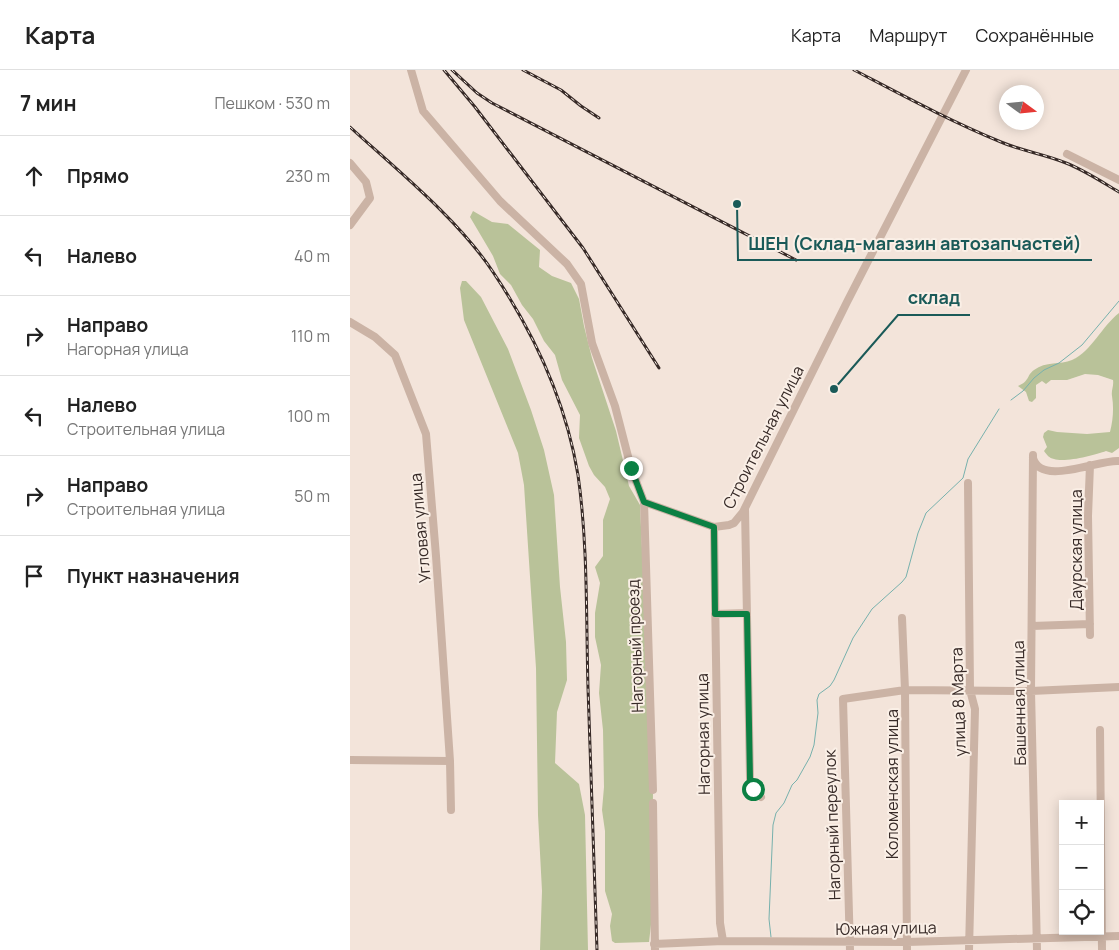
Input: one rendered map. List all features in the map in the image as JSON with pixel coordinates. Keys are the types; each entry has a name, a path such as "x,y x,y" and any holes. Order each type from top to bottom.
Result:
{"street":[{"path":"412,70 423,111 500,201 567,264 581,284 592,343 615,406 631,468 644,502"},
{"name":"Строительная улица","path":"644,502 714,527 734,523 745,509 847,302 966,70"},
{"path":"1067,154 1119,180"},
{"path":"350,163 366,182 370,198 350,225"},
{"name":"Угловая улица","path":"350,322 375,337 394,355 426,434 437,566 452,810"},
{"name":"Башенная улица","path":"1037,950 1032,691 1032,455 1037,465 1054,472 1090,465"},
{"path":"1090,465 1119,461"},
{"name":"Даурская улица","path":"1090,465 1088,516 1090,635"},
{"name":"улица 8 Марта","path":"968,483 970,690 976,709 969,950"},
{"name":"Нагорный проезд","path":"644,502 653,790"},
{"path":"745,509 750,779 753,789 761,796"},
{"name":"Нагорная улица","path":"714,527 720,923 728,944"},
{"path":"715,614 747,614"},
{"name":"Коломенская улица","path":"902,618 905,690 907,946"},
{"path":"1032,626 1090,624"},
{"path":"905,690 1032,691 1119,687"},
{"name":"Нагорный переулок","path":"850,947 843,699 905,690"},
{"path":"1100,730 1102,950"},
{"path":"350,760 450,761"},
{"path":"653,803 655,947"},
{"name":"Южная улица","path":"655,947 779,942 850,947 907,946 969,940 1119,936"},
{"path":"775,950 779,942"}],"green space":[{"path":"473,211 492,222 508,224 540,250 539,267 552,276 571,283 579,299 592,358 616,431 629,486 640,505 653,790 652,916 649,942 615,943 612,941 610,926 612,914 605,891 605,831 602,810 604,787 603,730 599,693 601,665 595,637 595,613 600,583 595,567 603,556 603,520 610,499 605,487 589,466 579,438 580,415 562,380 555,355 544,341 533,319 522,305 511,285 500,274 493,256 470,217"},
{"path":"462,281 466,281 481,297 508,349 544,450 554,495 560,587 566,642 567,680 557,712 555,763 579,784 585,815 588,950 540,950 542,891 538,815 536,668 524,485 518,453 464,320 460,288"},
{"path":"1119,313 1119,448 1112,453 1106,451 1072,459 1059,460 1051,458 1044,451 1047,447 1043,437 1044,433 1048,430 1087,434 1110,432 1113,414 1113,380 1098,375 1085,374 1067,380 1051,380 1046,384 1042,381 1036,385 1036,398 1032,402 1029,401 1026,392 1018,386 1039,367 1072,360 1079,356"}],"waterway":[{"path":"1011,400 1044,370 1059,363 1082,345 1119,301"},
{"path":"771,937 769,919 773,825 776,813 784,803 792,785 797,780 810,757 814,745 819,694 830,686 834,680 853,638 872,609 906,577 918,533 926,513 963,478 968,459 999,409"}],"railway":[{"path":"444,70 475,107 583,248 659,368"},
{"path":"452,70 477,93 492,103 796,260"},
{"path":"523,70 561,90 599,118"},
{"path":"854,70 963,125 1009,145 1073,166 1119,192"},
{"path":"350,127 445,214 479,252 508,295 535,344 557,395 565,421 578,475 584,528 597,950"}],"place":[{"name":"ШЕН (Склад-магазин автозапчастей)","path":"737,204"},
{"name":"склад","path":"834,389"}],"route":[{"path":"631,468 644,502 714,527 715,614 747,614 750,779 753,789"}]}
